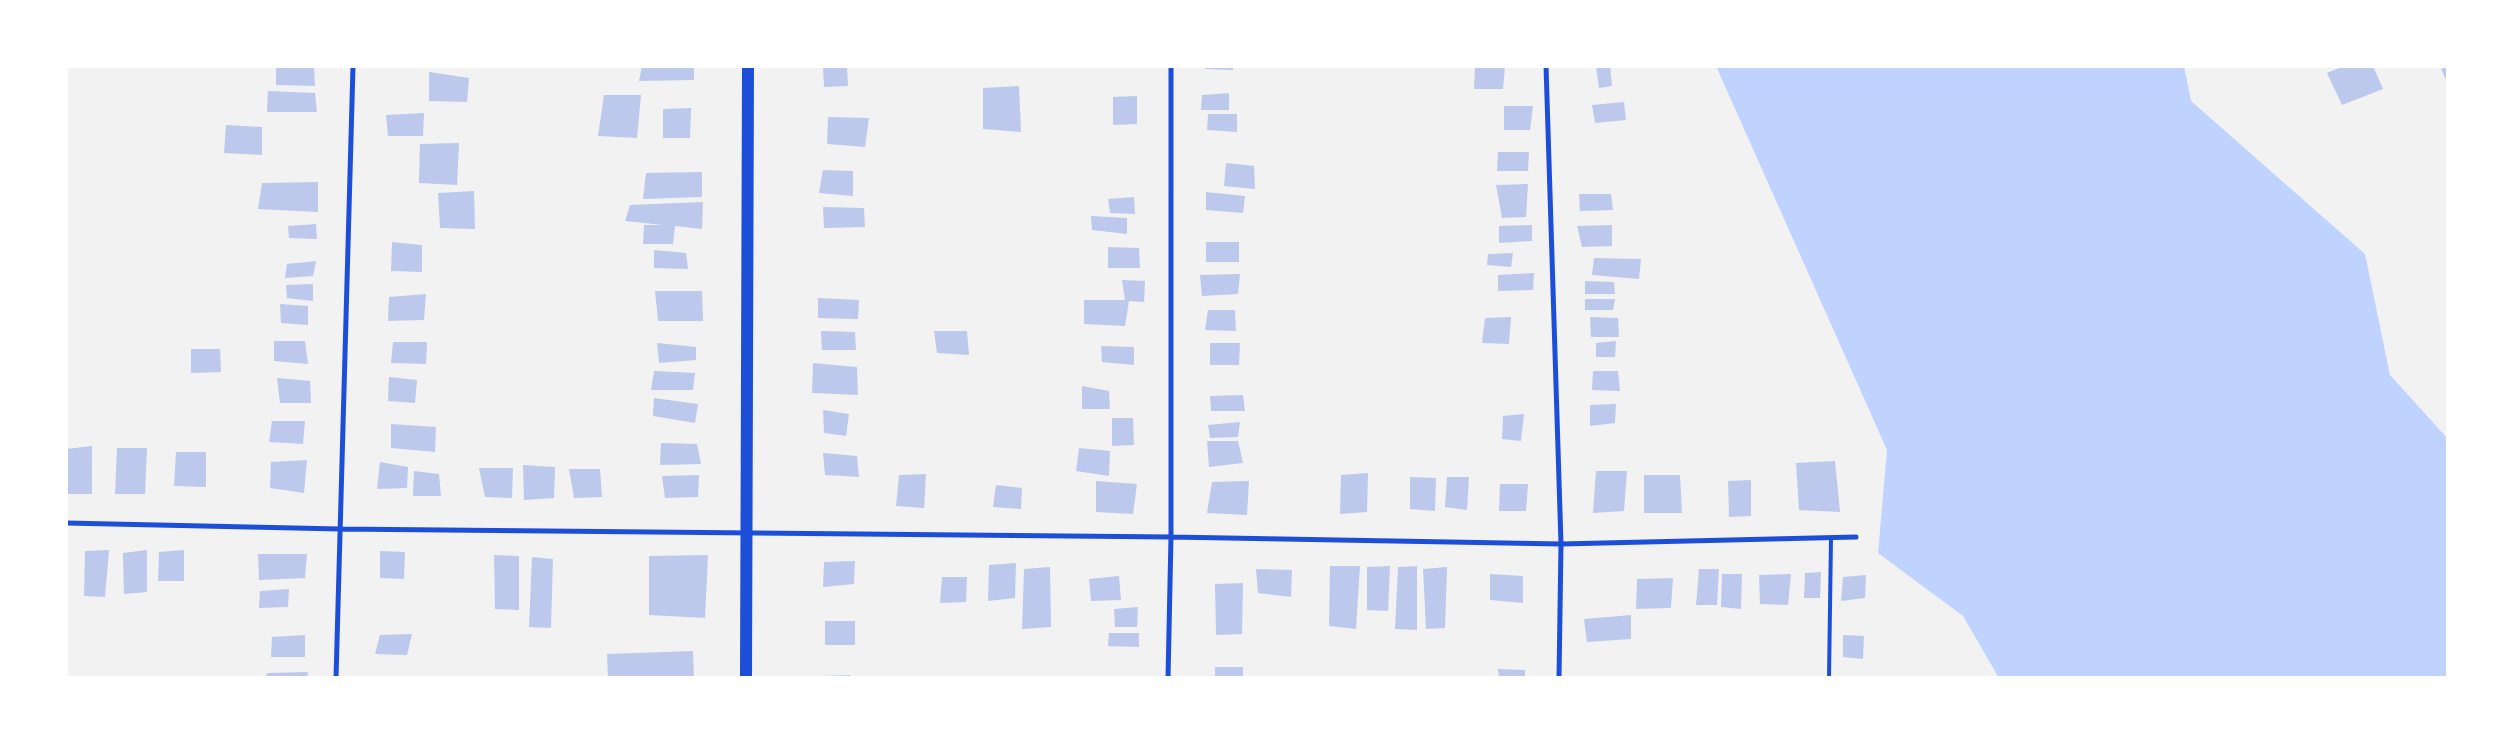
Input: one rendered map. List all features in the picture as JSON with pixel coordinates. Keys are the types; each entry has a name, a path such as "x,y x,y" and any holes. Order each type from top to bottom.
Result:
{"main road":[{"path":"746,678 748,66"}],"street":[{"path":"336,678 353,66"},
{"path":"1168,678 1171,537 1171,66"},
{"path":"1546,66 1561,544 1559,678"},
{"path":"66,523 340,528 1171,537 1561,544 1856,537"}],"lane":[{"path":"1829,678 1831,538"}],"water":[{"path":"1716,66 2184,66 2191,101 2365,254 2390,375 2448,439 2448,678 1999,678 1963,616 1878,553 1887,450"}],"building":[{"path":"276,66 314,66 315,86 276,85"},
{"path":"642,66 694,66 694,80 639,81"},
{"path":"823,66 847,66 848,86 824,87"},
{"path":"1205,66 1233,66 1233,70 1205,69"},
{"path":"1596,66 1610,66 1612,86 1599,88"},
{"path":"2344,66 2373,66 2383,89 2342,105 2327,73"},
{"path":"1505,67 1503,89 1474,89 1475,68"},
{"path":"2448,67 2448,84 2441,69"},
{"path":"429,72 469,78 467,102 429,101"},
{"path":"1019,86 1021,132 983,129 983,88"},
{"path":"268,91 315,93 317,112 267,112"},
{"path":"1229,93 1229,110 1201,110 1202,95"},
{"path":"604,95 641,95 637,138 598,136"},
{"path":"1137,96 1137,124 1113,125 1113,97"},
{"path":"1624,102 1626,120 1595,123 1592,105"},
{"path":"1504,106 1533,106 1530,130 1504,130"},
{"path":"691,108 690,138 663,138 663,109"},
{"path":"424,113 423,136 388,136 386,115"},
{"path":"1208,114 1237,114 1237,132 1207,130"},
{"path":"828,117 869,118 865,147 827,144"},
{"path":"226,125 262,127 262,155 224,153"},
{"path":"459,143 457,185 419,183 420,144"},
{"path":"1498,152 1529,152 1528,171 1497,171"},
{"path":"1226,163 1254,166 1255,189 1224,186"},
{"path":"823,170 853,171 853,196 819,193"},
{"path":"702,172 702,197 643,199 646,173"},
{"path":"318,182 318,212 258,209 262,183"},
{"path":"1528,184 1526,217 1502,218 1496,185"},
{"path":"474,191 475,229 440,228 438,193"},
{"path":"1206,192 1245,196 1243,213 1206,210"},
{"path":"1579,194 1611,194 1613,210 1580,211"},
{"path":"1134,197 1135,214 1110,213 1108,199"},
{"path":"703,202 702,229 675,226 673,244 643,244 644,225 663,225 625,221 630,205"},
{"path":"823,207 864,208 865,227 824,228"},
{"path":"1091,216 1127,218 1127,234 1092,230"},
{"path":"316,224 317,239 289,238 288,226"},
{"path":"1532,225 1532,241 1499,243 1499,226"},
{"path":"1612,225 1612,246 1582,247 1577,226"},
{"path":"392,242 422,245 422,272 391,271"},
{"path":"1206,242 1239,242 1239,262 1206,262"},
{"path":"1108,247 1139,248 1140,268 1108,268"},
{"path":"654,250 686,253 688,269 654,268"},
{"path":"1513,253 1511,267 1487,265 1488,254"},
{"path":"1594,258 1641,259 1639,279 1592,275"},
{"path":"316,261 313,276 285,278 287,264"},
{"path":"1534,273 1533,290 1498,291 1498,275"},
{"path":"1240,274 1238,294 1202,296 1200,275"},
{"path":"1122,280 1145,281 1144,302 1129,301 1125,326 1084,324 1084,300 1125,300"},
{"path":"1585,281 1614,282 1615,294 1585,294"},
{"path":"313,284 313,301 287,298 286,285"},
{"path":"655,291 702,291 703,321 658,321"},
{"path":"426,294 424,320 388,321 389,297"},
{"path":"818,298 859,300 858,319 818,318"},
{"path":"1585,299 1615,299 1613,310 1585,310"},
{"path":"280,304 308,306 308,325 281,323"},
{"path":"1208,310 1235,310 1236,331 1205,330"},
{"path":"1511,317 1509,344 1482,343 1485,318"},
{"path":"1590,317 1618,318 1619,337 1591,337"},
{"path":"821,331 855,332 856,350 822,350"},
{"path":"934,331 967,331 969,355 937,353"},
{"path":"274,341 305,341 308,364 274,361"},
{"path":"1616,341 1615,357 1596,357 1596,343"},
{"path":"393,342 427,342 426,364 391,363"},
{"path":"657,343 696,347 696,360 659,363"},
{"path":"1210,343 1240,343 1239,365 1210,365"},
{"path":"1101,346 1134,347 1134,365 1102,362"},
{"path":"191,349 220,349 221,372 191,373"},
{"path":"813,363 857,367 858,395 812,393"},
{"path":"654,371 695,373 693,390 651,390"},
{"path":"1593,371 1618,371 1620,391 1592,390"},
{"path":"389,377 417,380 415,403 388,401"},
{"path":"277,378 310,381 311,403 280,403"},
{"path":"1082,386 1109,391 1110,409 1082,409"},
{"path":"1243,395 1245,411 1211,411 1210,396"},
{"path":"654,398 698,404 695,423 653,416"},
{"path":"1616,404 1615,423 1590,426 1590,405"},
{"path":"823,410 849,414 846,436 824,433"},
{"path":"1524,414 1521,441 1502,439 1503,416"},
{"path":"1112,418 1133,418 1134,445 1112,446"},
{"path":"272,421 305,421 303,444 269,442"},
{"path":"1240,422 1238,437 1210,438 1208,425"},
{"path":"391,424 436,427 435,452 391,448"},
{"path":"1207,441 1238,441 1243,463 1209,467"},
{"path":"661,443 697,444 701,464 660,465"},
{"path":"92,446 92,494 66,494 66,449"},
{"path":"117,448 147,448 145,494 115,494"},
{"path":"1079,448 1110,451 1109,476 1076,471"},
{"path":"176,452 206,452 206,487 174,486"},
{"path":"823,453 857,456 859,477 825,475"},
{"path":"307,460 304,493 270,488 271,462"},
{"path":"1835,461 1840,512 1799,510 1796,463"},
{"path":"380,462 408,467 407,488 377,489"},
{"path":"523,465 555,467 554,498 524,500"},
{"path":"479,468 513,468 512,498 485,497"},
{"path":"569,469 600,469 602,497 574,498"},
{"path":"414,471 439,474 441,496 413,496"},
{"path":"1596,471 1627,471 1624,511 1593,513"},
{"path":"1368,473 1367,512 1340,514 1341,475"},
{"path":"926,474 924,508 896,506 899,475"},
{"path":"699,475 698,497 665,498 662,476"},
{"path":"1644,475 1680,475 1682,513 1644,513"},
{"path":"1410,477 1436,478 1435,511 1410,509"},
{"path":"1447,477 1469,477 1467,510 1445,507"},
{"path":"1751,480 1751,516 1729,517 1728,481"},
{"path":"1096,481 1137,484 1133,514 1096,512"},
{"path":"1249,481 1247,515 1207,513 1212,482"},
{"path":"1500,484 1528,484 1526,511 1499,511"},
{"path":"996,485 1022,488 1021,509 993,507"},
{"path":"109,550 105,597 84,596 85,551"},
{"path":"147,550 147,592 124,594 123,553"},
{"path":"184,550 184,581 158,581 159,552"},
{"path":"380,551 405,552 404,579 380,578"},
{"path":"258,554 307,554 305,578 259,580"},
{"path":"494,555 519,556 519,610 495,609"},
{"path":"708,555 705,618 649,615 649,556"},
{"path":"532,557 553,559 551,628 529,627"},
{"path":"855,561 854,584 823,587 824,562"},
{"path":"1016,563 1015,598 988,601 989,565"},
{"path":"1330,566 1360,566 1356,629 1329,626"},
{"path":"1390,566 1388,611 1367,610 1367,567"},
{"path":"1417,566 1417,630 1395,629 1398,567"},
{"path":"1050,567 1051,627 1022,629 1024,569"},
{"path":"1447,567 1445,628 1426,629 1423,569"},
{"path":"1256,569 1292,570 1291,597 1258,593"},
{"path":"1699,569 1719,569 1717,605 1696,605"},
{"path":"1821,572 1820,598 1804,598 1805,573"},
{"path":"1490,574 1523,576 1523,603 1490,600"},
{"path":"1722,574 1742,574 1741,609 1721,607"},
{"path":"1791,574 1788,605 1760,604 1759,575"},
{"path":"1866,575 1865,598 1841,601 1843,577"},
{"path":"1119,576 1121,600 1091,601 1089,579"},
{"path":"942,577 967,577 966,602 940,603"},
{"path":"1673,578 1671,608 1636,609 1637,579"},
{"path":"1243,583 1242,634 1216,635 1215,584"},
{"path":"289,589 288,607 259,608 260,591"},
{"path":"1138,607 1137,627 1115,627 1114,609"},
{"path":"1631,615 1631,639 1587,642 1584,619"},
{"path":"825,621 855,621 855,645 825,645"},
{"path":"1109,633 1139,633 1139,647 1108,646"},
{"path":"412,634 407,655 375,654 380,635"},
{"path":"305,635 305,657 271,657 272,637"},
{"path":"1843,635 1864,636 1863,659 1843,657"},
{"path":"693,651 694,678 608,678 607,654"},
{"path":"1215,667 1243,667 1243,678 1215,678"},
{"path":"1498,669 1525,670 1525,678 1499,678"},
{"path":"308,672 307,678 266,678 267,673"},
{"path":"850,675 850,678 822,678 822,676"}]}
